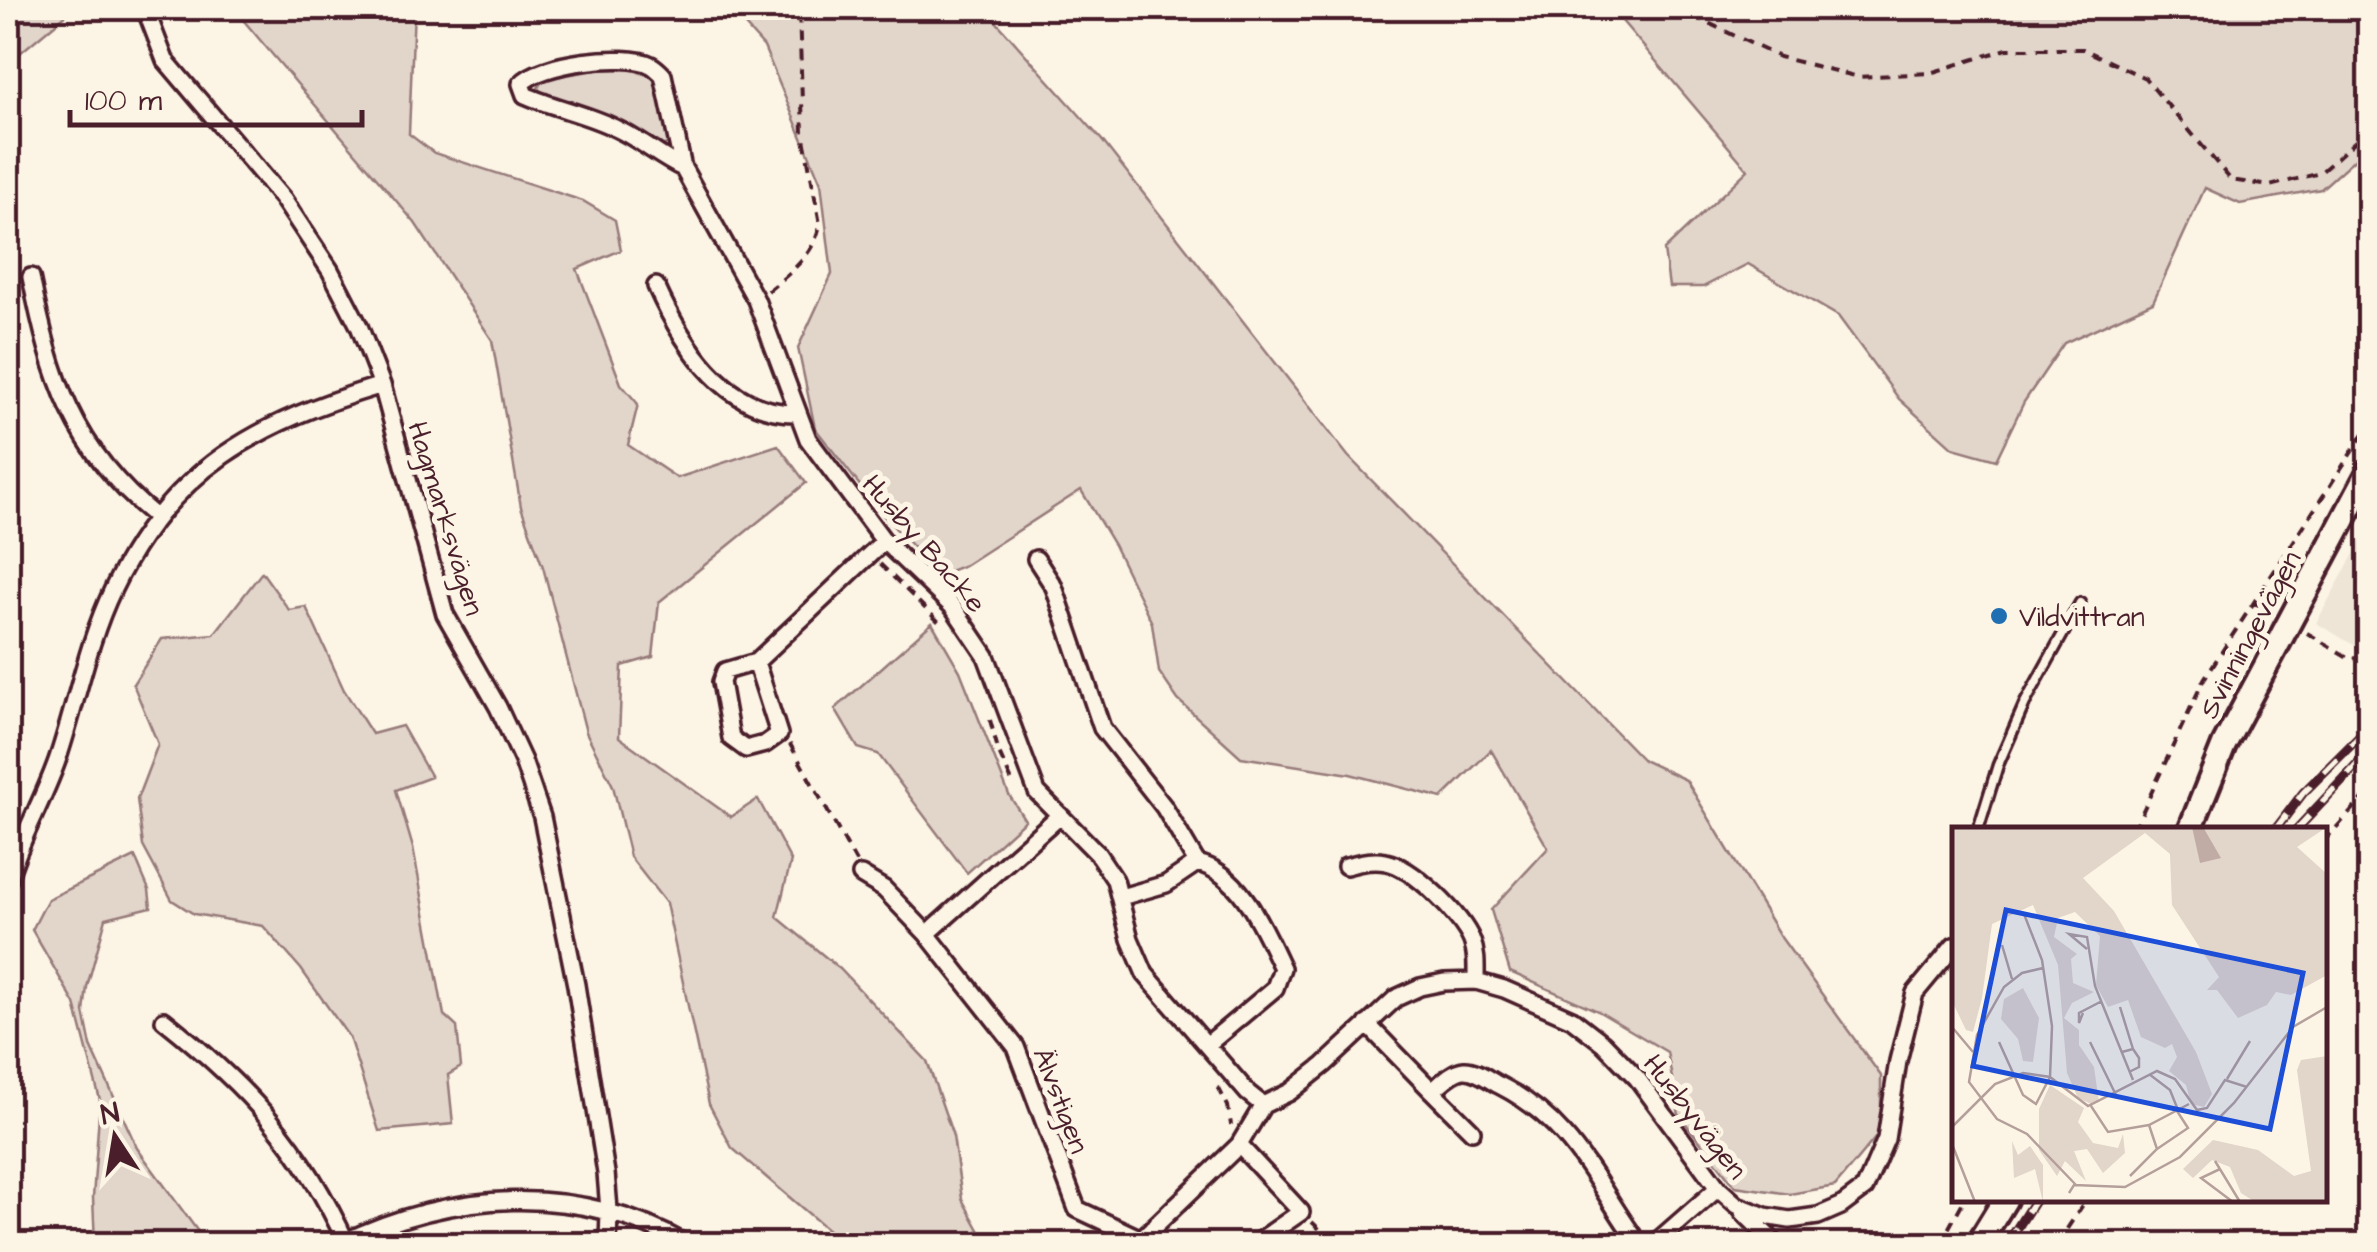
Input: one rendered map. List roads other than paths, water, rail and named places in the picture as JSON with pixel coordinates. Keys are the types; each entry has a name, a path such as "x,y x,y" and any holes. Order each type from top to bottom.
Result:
{"main road":[{"name":"Svinningevägen","path":"2191,827 2224,745 2367,479"},
{"path":"1978,1244 2004,1202"}],"street":[{"name":"Hagmarksvägen","path":"145,8 165,60 282,199 330,270 382,385 445,614 498,707 542,817 576,985 610,1210 608,1244"},
{"name":"Husby Backe","path":"683,168 612,126 525,95 521,84 542,71 608,60 654,65 662,75 683,168 756,300 808,438 884,541 953,608 986,656 1037,792 1097,853 1115,880 1130,939 1145,974 1248,1093 1263,1105"},
{"path":"31,277 58,386 80,430 127,493 156,516"},
{"path":"656,286 673,324 696,358 720,383 768,411 796,413"},
{"path":"8,882 58,758 112,590 156,516 201,472 258,431 291,415 382,385"},
{"path":"756,662 779,734 765,744 746,749 731,738 720,682 725,671 756,662 884,541"},
{"path":"1036,559 1054,587 1102,728 1164,807 1197,862 1224,876 1257,916 1282,968 1275,988 1208,1044"},
{"path":"928,934 1060,815"},
{"path":"1346,866 1372,860 1388,862 1408,871 1428,888 1466,930 1476,958 1476,981"},
{"path":"1121,898 1166,884 1197,862"},
{"name":"Älvstigen","path":"861,876 884,888 928,934 1016,1047 1077,1210 1139,1242"},
{"name":"Husbyvägen","path":"1139,1242 1263,1105 1290,1092 1324,1065 1396,998 1444,982 1476,981 1532,998 1572,1019 1604,1043 1637,1078 1718,1188 1737,1205 1765,1216 1804,1218 1842,1206 1865,1188 1886,1138 1914,993 1952,948"},
{"path":"164,1020 251,1096 312,1178 344,1244 393,1221 464,1205 537,1201 610,1210 686,1244"},
{"path":"1367,1024 1472,1131"},
{"path":"1432,1091 1465,1070 1524,1098 1569,1138 1639,1244"},
{"path":"1234,1139 1301,1212 1255,1244"},
{"path":"1654,1244 1718,1188"},
{"path":"1737,1205 1776,1244"}],"lane":[{"path":"1979,827 2018,718 2080,603"}],"railway":[{"path":"2277,827 2303,793 2370,726"},
{"path":"2299,827 2370,751"},
{"path":"2007,1244 2034,1202"}],"place":[{"name":"Vildvittran","path":"1999,616"}]}
